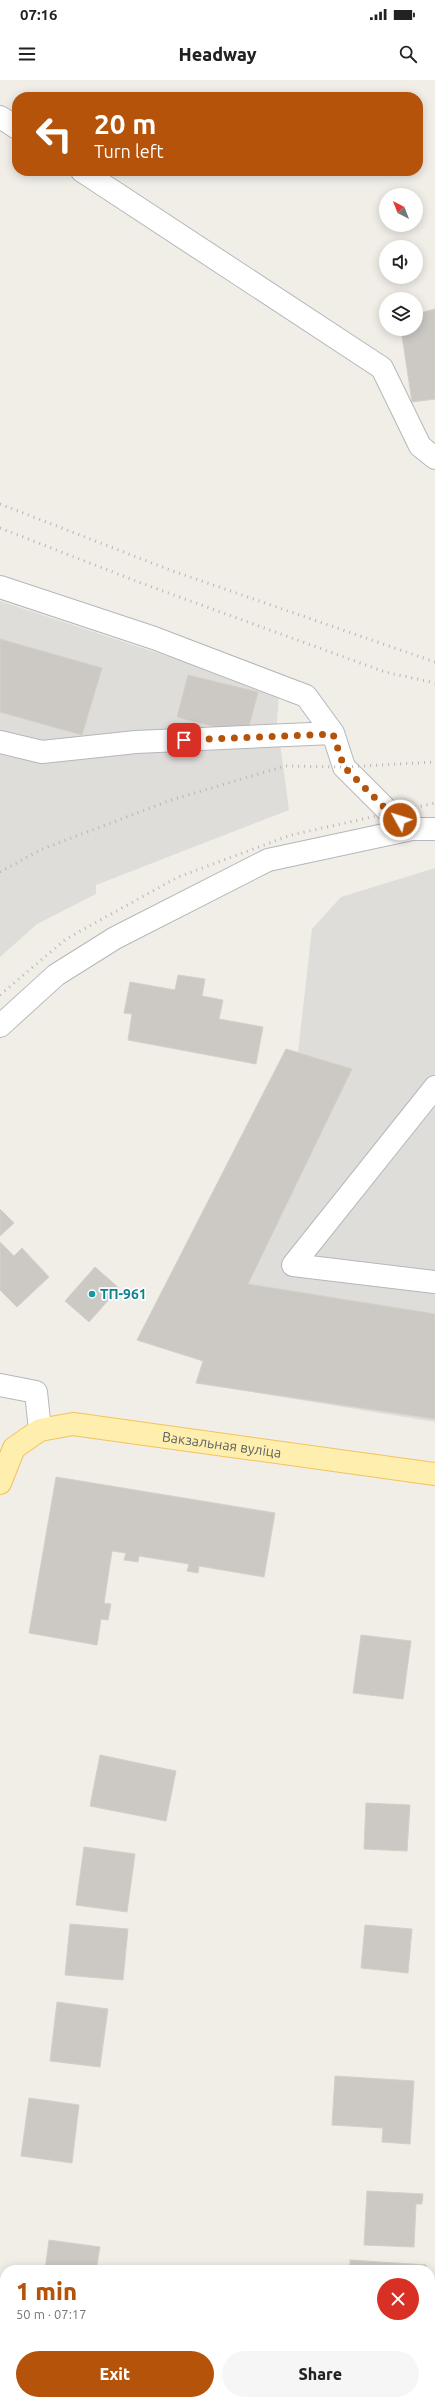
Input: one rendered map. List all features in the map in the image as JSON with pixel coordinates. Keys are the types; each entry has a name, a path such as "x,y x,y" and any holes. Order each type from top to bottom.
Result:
{"main road":[{"name":"Вакзальная вуліца","path":"0,1482 14,1448 40,1430 73,1424 435,1474"}],"street":[{"path":"0,117 12,125"},
{"path":"90,176 382,368 420,446 435,458"},
{"path":"0,587 154,638 306,696 333,734 344,767 389,812 412,829"},
{"path":"0,742 42,752 136,742 333,734"},
{"path":"0,1026 56,975 115,938 268,860 412,829 435,829"},
{"path":"435,1087 293,1265 435,1282"},
{"path":"0,1385 36,1392 40,1430"}],"shaded area":[{"path":"0,601 279,693 277,721 289,810 96,885 96,894 37,924 0,957"},
{"path":"435,868 435,1422 196,1383 203,1361 137,1340 286,1049 298,1052 312,929 341,897"}],"building":[{"path":"435,309 435,399 412,402 402,336 423,336 423,312"},
{"path":"0,639 102,668 82,735 0,712"},
{"path":"188,675 258,692 247,735 177,717"},
{"path":"178,975 205,979 202,996 223,1000 219,1019 263,1027 256,1064 128,1040 132,1014 124,1013 130,982 175,990"},
{"path":"286,1049 352,1069 248,1284 435,1314 435,1419 196,1383 203,1361 137,1340"},
{"path":"0,1209 14,1223 0,1236"},
{"path":"0,1242 14,1256 22,1248 49,1277 17,1307 0,1290"},
{"name":"ТП-961","path":"95,1267 119,1288 89,1322 65,1301"},
{"path":"56,1477 275,1513 264,1577 199,1566 198,1573 187,1571 189,1564 139,1556 138,1562 124,1560 126,1553 112,1551 104,1603 111,1604 108,1620 101,1619 97,1645 29,1633"},
{"path":"361,1635 411,1641 403,1699 353,1693"},
{"path":"100,1755 176,1771 166,1821 90,1806"},
{"path":"366,1803 410,1805 407,1851 364,1849"},
{"path":"84,1847 135,1854 127,1912 76,1905"},
{"path":"70,1924 128,1929 123,1980 65,1975"},
{"path":"365,1925 412,1929 408,1973 361,1968"},
{"path":"57,2002 108,2009 100,2067 50,2061"},
{"path":"335,2076 414,2081 410,2144 382,2142 383,2128 332,2125"},
{"path":"29,2098 79,2105 72,2163 21,2156"},
{"path":"367,2191 423,2194 422,2204 416,2204 414,2247 364,2245"},
{"path":"49,2240 100,2247 97,2265 46,2265"},
{"path":"350,2260 426,2265 350,2265"}],"railway":[{"path":"0,504 170,570 435,662"},
{"path":"0,528 141,583 385,672 435,683"},
{"path":"0,872 40,850 171,800 285,766 344,767 435,762"},
{"path":"0,995 66,939 178,877 291,835 435,803"}],"place":[{"name":"ТП-961","path":"92,1294"}],"route":[{"path":"184,740 333,734 344,767 389,812 400,820"}]}
